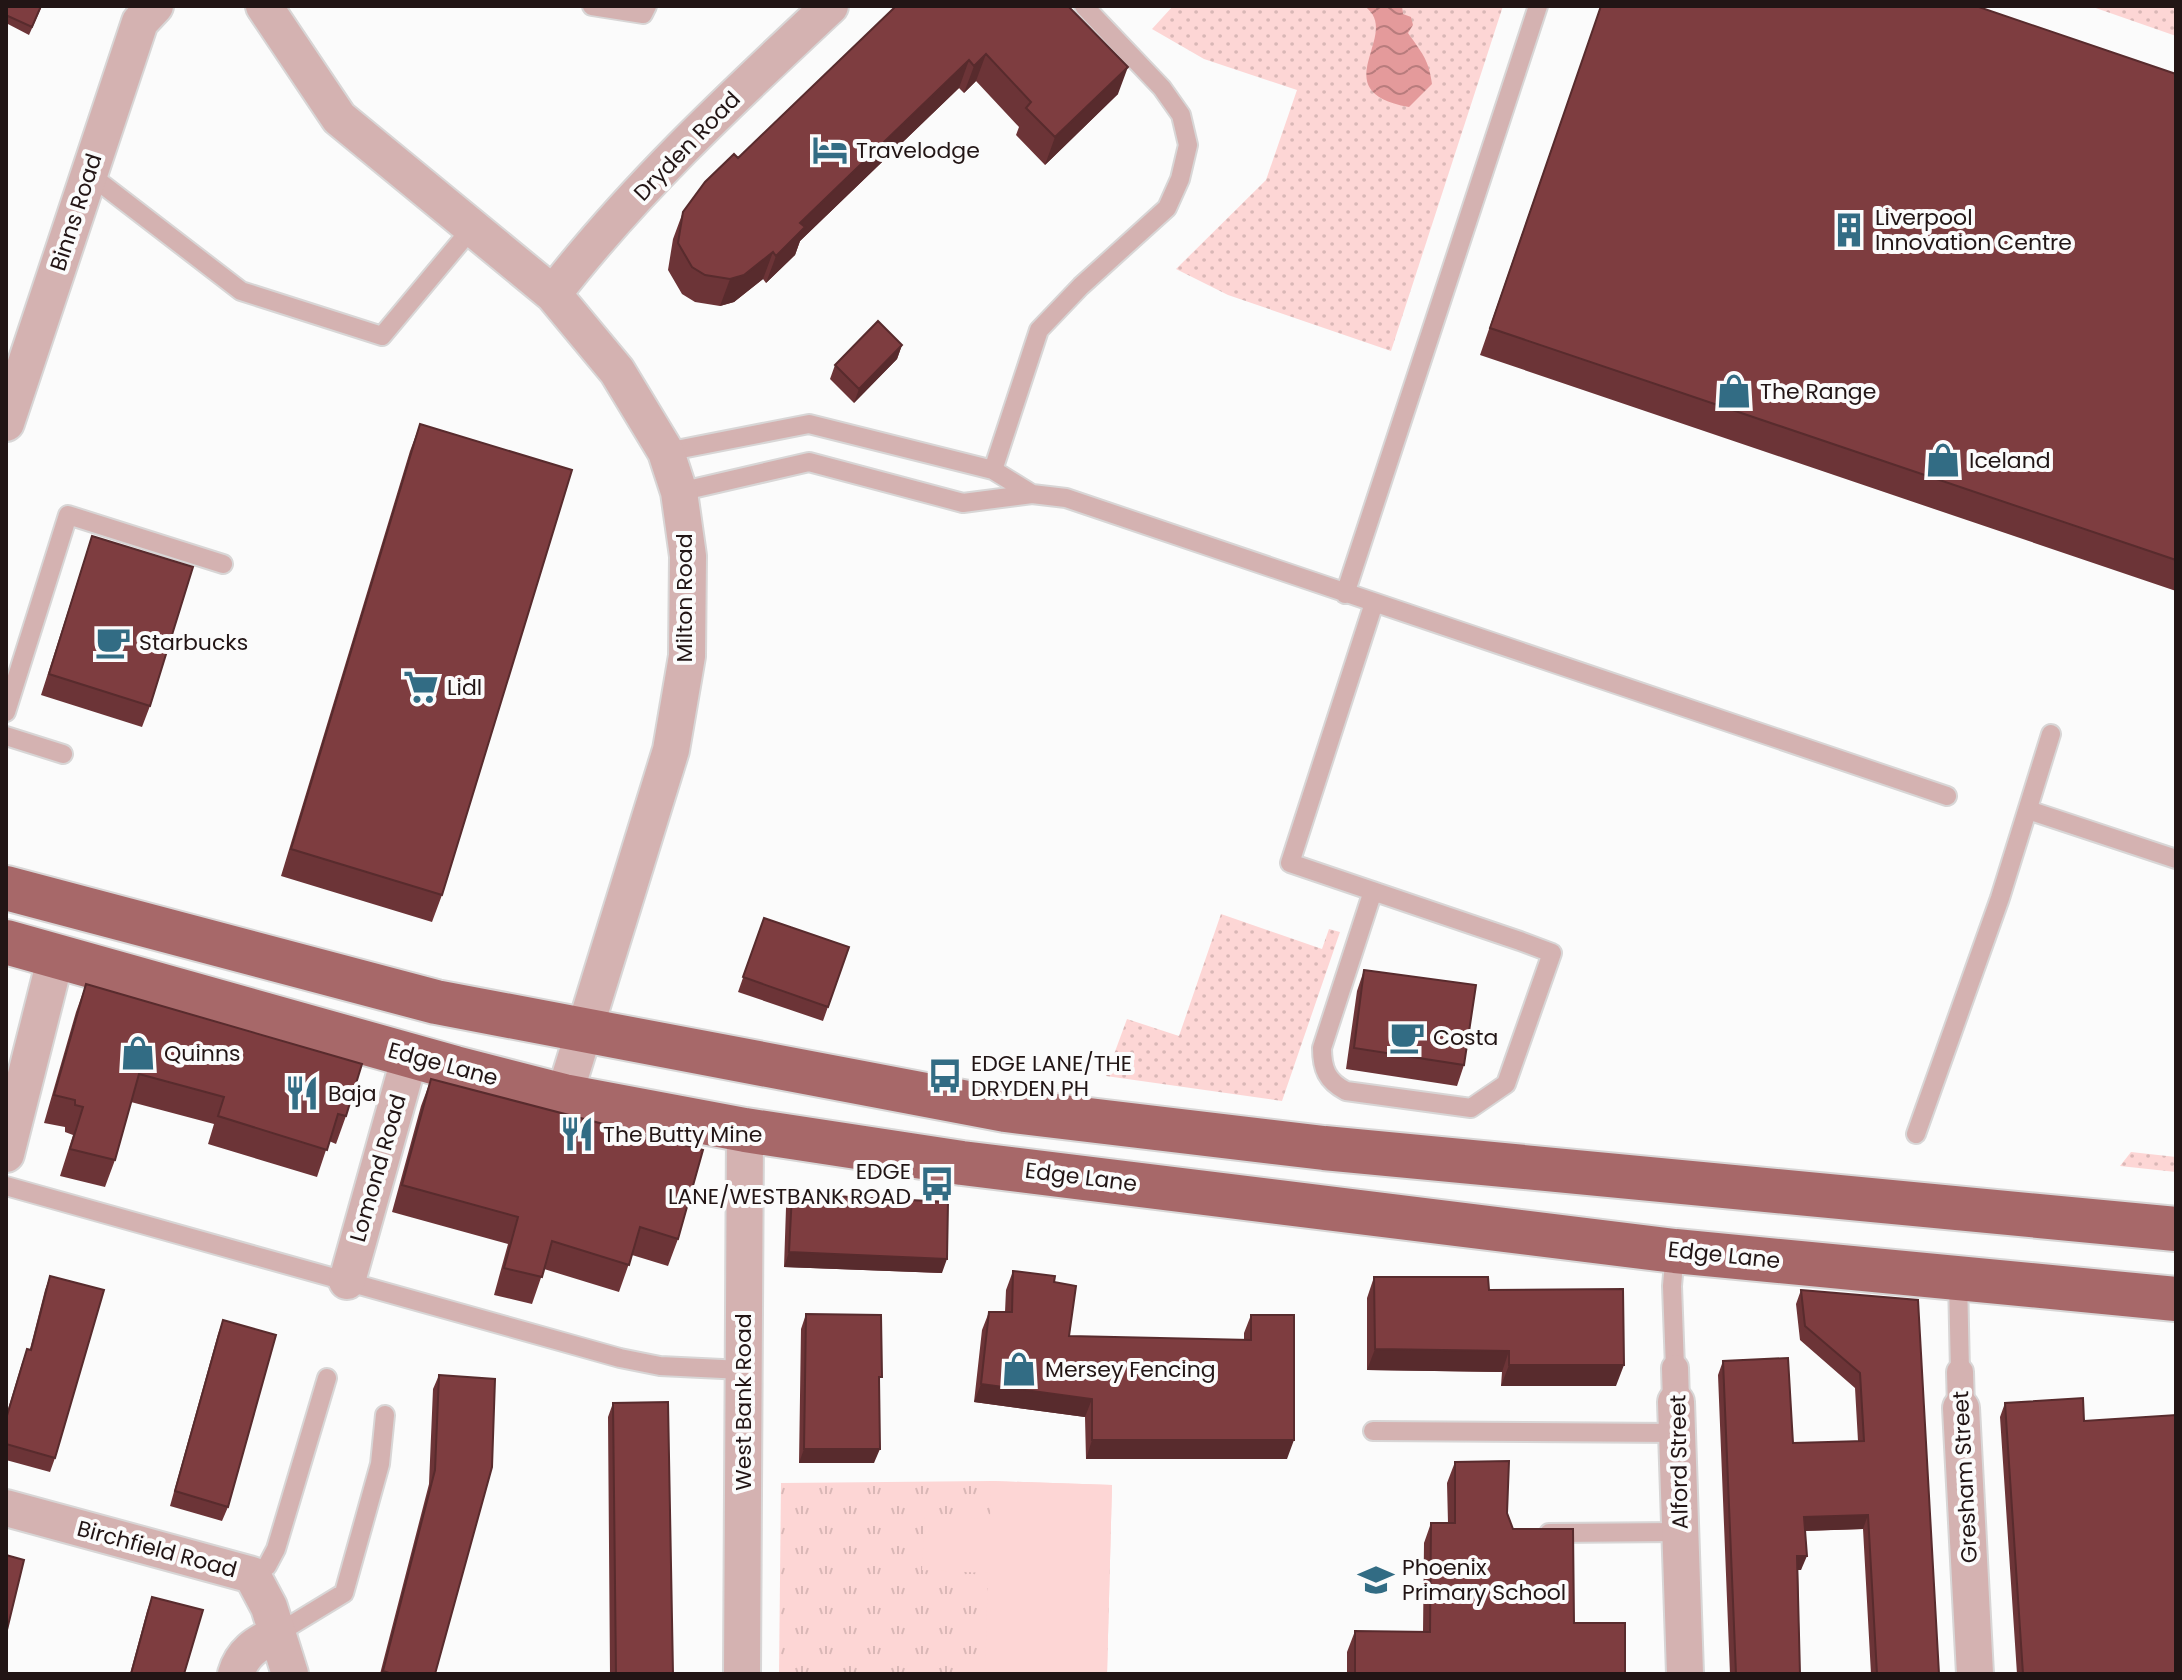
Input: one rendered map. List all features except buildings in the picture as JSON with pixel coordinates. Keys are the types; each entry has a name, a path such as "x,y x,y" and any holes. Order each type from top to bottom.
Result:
{"highway":[{"path":"6,888 436,1002 1005,1110 1324,1148 2176,1229"},
{"name":"Edge Lane","path":"6,942 410,1056 564,1096 745,1130 962,1163 1675,1251 2176,1299"}],"street":[{"name":"Binns Road","path":"6,423 140,22 155,6"},
{"name":"Milton Road","path":"264,6 339,118 553,294 617,371 666,452 679,492 688,556 687,656 671,750 564,1096"},
{"name":"Dryden Road","path":"553,294 593,242 736,93 830,6"},
{"path":"6,1154 56,956"},
{"name":"Lomond Road","path":"347,1281 410,1056"},
{"name":"West Bank Road","path":"742,1674 745,1130"},
{"name":"Gresham Street","path":"1960,1372 1975,1674"},
{"name":"Alford Street","path":"1676,1401 1685,1674"},
{"name":"Birchfield Road","path":"6,1508 252,1575 269,1607 275,1635 290,1674"},
{"path":"236,1674 239,1662 254,1645 275,1635"}],"lane":[{"path":"592,6 643,14 647,6"},
{"path":"1345,594 1538,6"},
{"path":"993,470 1039,330 1081,286 1167,208 1180,179 1188,145 1181,115 1162,88 1094,9"},
{"path":"89,174 241,291 382,336 472,228"},
{"path":"666,452 809,424 993,470 1032,494"},
{"path":"679,492 809,462 963,503 1032,494 1066,498 1947,796"},
{"path":"6,712 68,515 223,564"},
{"path":"1373,891 1322,1048 1322,1066 1332,1084 1346,1091 1471,1108 1506,1084 1552,953 1373,891 1290,863 1374,603"},
{"path":"1916,1134 2028,810 2051,734"},
{"path":"6,736 63,754"},
{"path":"2028,810 2176,859"},
{"path":"6,1186 620,1358 660,1366 743,1370"},
{"name":"Alford Street","path":"1675,1251 1672,1286 1676,1401"},
{"name":"Gresham Street","path":"1958,1279 1960,1372"},
{"path":"252,1575 267,1566 276,1549 327,1378"},
{"path":"1373,1431 1676,1401"},
{"path":"275,1635 344,1593 380,1464 385,1415"},
{"path":"1526,1533 1680,1532"}],"green space":[{"path":"1173,6 1503,6 1391,351 1228,295 1176,269 1266,180 1297,90 1204,59 1152,29"},
{"path":"2090,6 2176,6 2176,36"},
{"path":"1221,914 1322,949 1329,929 1340,932 1282,1101 1106,1076 1127,1019 1179,1036"},
{"path":"2131,1152 2176,1157 2176,1172 2120,1166"},
{"path":"991,1481 1112,1485 1107,1674 779,1674 781,1483"},
{"path":"991,1481 1112,1485 1107,1674 985,1674 988,1573 922,1570 925,1515 990,1519"}],"water":[{"path":"1364,6 1402,6 1403,14 1411,17 1413,25 1408,33 1427,62 1432,84 1409,107 1383,99 1370,88 1366,75 1376,31 1374,17"}],"place":[{"name":"Travelodge","path":"830,150"},
{"name":"Liverpool Innovation Centre","path":"1849,230"},
{"name":"The Range","path":"1734,391"},
{"name":"Iceland","path":"1943,460"},
{"name":"Starbucks","path":"113,642"},
{"name":"Lidl","path":"421,687"},
{"name":"Costa","path":"1407,1037"},
{"name":"Quinns","path":"138,1053"},
{"name":"EDGE LANE/THE DRYDEN PH","path":"945,1076"},
{"name":"Baja","path":"302,1093"},
{"name":"The Butty Mine","path":"577,1134"},
{"name":"EDGE LANE/WESTBANK ROAD","path":"937,1184"},
{"name":"Mersey Fencing","path":"1019,1369"},
{"name":"Phoenix Primary School","path":"1376,1580"}]}
